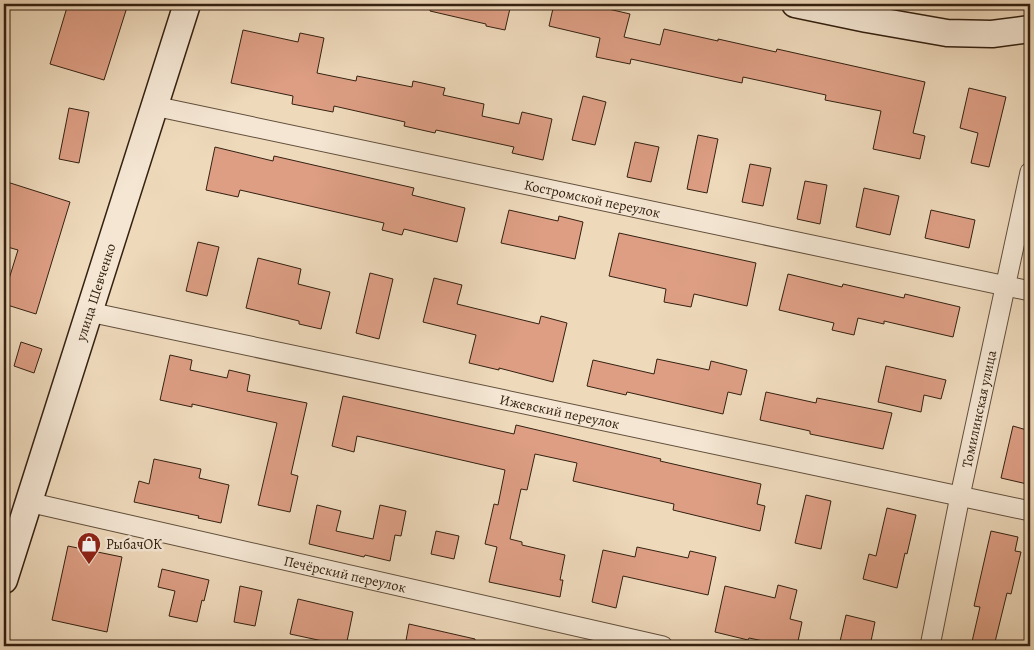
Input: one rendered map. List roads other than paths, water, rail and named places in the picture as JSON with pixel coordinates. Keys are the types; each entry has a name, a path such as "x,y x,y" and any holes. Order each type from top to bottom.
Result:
{"main road":[{"name":"улица Шевченко","path":"4,580 187,4"},
{"path":"795,4 948,33 992,34 1030,29"}],"street":[{"name":"Костромской переулок","path":"154,106 1030,291"},
{"name":"Томилинская улица","path":"930,646 960,496 1007,286 1030,172"},
{"name":"Ижевский переулок","path":"89,312 1030,511"},
{"name":"Печёрский переулок","path":"28,502 663,646"}],"place":[{"name":"РыбачОК","path":"89,565"}]}
